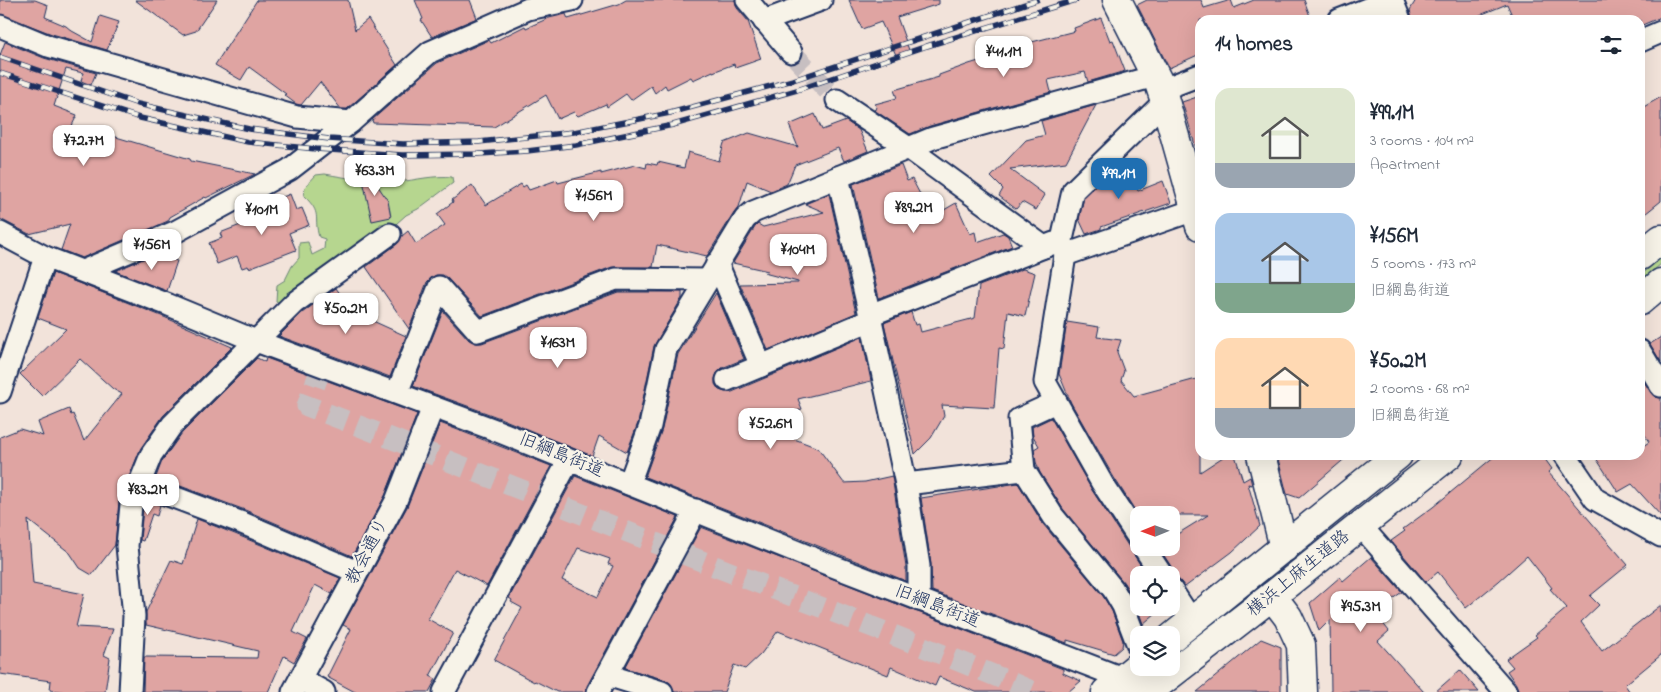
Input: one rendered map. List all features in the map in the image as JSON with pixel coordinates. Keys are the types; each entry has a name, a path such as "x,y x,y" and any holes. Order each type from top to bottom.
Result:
{"main road":[{"path":"1117,0 1160,89 1195,205"},
{"path":"1645,252 1661,239"},
{"path":"1645,297 1661,283"},
{"path":"1262,460 1284,548"},
{"name":"横浜上麻生道路","path":"1180,631 1392,460"},
{"name":"横浜上麻生道路","path":"1148,692 1443,460"},
{"path":"1272,596 1288,617 1302,645 1303,692"}],"street":[{"path":"83,271 175,232 215,212 289,170 351,122 430,52 528,9 572,0"},
{"path":"747,0 792,52"},
{"path":"764,21 821,0"},
{"path":"1352,15 1391,0 1398,15"},
{"path":"0,26 48,46 297,117 351,122"},
{"path":"1645,39 1661,32"},
{"path":"629,484 650,426 666,349 745,219 753,212 907,147 933,138 1160,89 1195,77"},
{"path":"1130,525 1102,483 1045,382 1057,247 1073,191 1160,89"},
{"path":"837,100 1057,247"},
{"path":"838,177 871,318 906,484 919,566 919,600"},
{"path":"727,380 871,318 1057,247 1195,216"},
{"name":"旧綱島街道","path":"0,233 45,257 256,341 397,393 696,510 1124,682"},
{"path":"130,692 134,616 127,546 130,505 151,455 172,425 294,303 390,234"},
{"path":"0,392 45,257"},
{"path":"397,393 439,287 478,331 616,279 712,272"},
{"path":"712,272 761,366"},
{"path":"1645,359 1661,386"},
{"path":"1056,402 1019,419 1024,470 1053,516 1113,589 1123,606 1131,626"},
{"name":"教会通り","path":"296,685 396,501 433,407"},
{"path":"444,692 569,460"},
{"path":"1568,460 1595,499 1661,536"},
{"path":"906,484 1024,470"},
{"path":"139,484 240,522 357,572"},
{"path":"662,692 603,683 696,510"},
{"path":"1360,525 1506,692"},
{"path":"1180,603 1192,621"},
{"path":"296,685 324,692"}],"green space":[{"path":"325,174 389,182 432,177 452,177 453,183 396,224 380,224 376,232 283,305 276,301 277,285 285,280 292,266 299,258 299,243 308,242 312,255 324,249 325,239 319,237 316,212 304,196 305,187 316,175"},
{"path":"1661,258 1661,264 1645,278 1645,272"}],"building":[{"path":"0,0 35,0 48,5 45,17 66,26 92,42 100,16 119,22 107,50 52,34 0,14"},
{"path":"135,0 217,0 196,31 183,35"},
{"path":"257,0 348,0 355,30 368,19 397,65 347,109 341,109 320,82 301,105 296,104 284,95 286,94 249,67 241,80 215,65"},
{"path":"415,0 470,0 477,18 432,37 421,20 423,19"},
{"path":"626,0 735,0 737,8 748,21 761,59 735,68 734,64 693,80 691,77 667,89 665,85 655,93 651,86 631,100 626,94 607,107 606,104 578,116 574,112 558,119 546,95 494,127 373,123 372,120 437,63 489,40 491,43 525,26 526,28 549,18 566,14 568,19 619,4"},
{"path":"849,0 939,0 939,4 897,17 909,50 896,55 881,22 862,29"},
{"path":"1147,0 1201,0 1204,8 1231,0 1234,8 1254,0 1304,0 1310,15 1195,15 1195,56 1169,68 1137,5"},
{"path":"1416,0 1661,0 1661,17 1645,24 1645,15 1512,15 1507,4 1480,15 1411,15 1410,10"},
{"path":"1101,18 1110,41 1113,40 1125,71 1088,82 1085,72 1048,80 1051,92 930,126 910,134 874,110 877,108 875,104 897,98 894,90 939,77 939,75 969,64 1021,48 1020,45 1075,31 1074,28"},
{"path":"5,42 44,58 96,73 91,85 81,81 83,73 66,69 54,106 77,115 68,134 102,145 106,134 190,159 191,161 255,174 205,197 170,217 168,221 82,258 61,250 70,224 29,234 0,219 0,55"},
{"path":"1661,97 1661,201 1645,214 1645,106"},
{"path":"1195,98 1195,145 1182,102"},
{"path":"1096,105 1066,162 1010,169 1045,195 1036,210 1022,202 1016,209 999,196 1003,189 991,177 1026,140 1045,135 1041,121"},
{"path":"815,114 822,130 846,121 859,130 868,151 844,161 838,148 795,165 787,184 771,191 747,181 739,207 707,256 657,245 653,267 612,267 482,316 448,279 443,275 436,275 427,282 409,329 366,267 397,244 408,231 416,244 445,225 437,214 472,185 486,205 521,184 523,187 526,185 529,190 557,180 558,183 635,165 646,168 647,163 657,165 658,162 684,168 688,152 719,161 724,143 749,133 798,147 789,125"},
{"path":"358,158 388,201 391,217 372,221"},
{"path":"1122,161 1138,191 1163,181 1171,203 1086,234 1079,219 1084,197"},
{"path":"901,165 907,181 912,179 932,217 956,203 970,234 975,232 977,242 1003,233 1008,236 1012,246 879,298 853,184"},
{"path":"290,194 296,210 302,208 309,225 289,233 296,250 249,268 248,266 242,268 237,256 217,264 209,243 222,238 220,233 266,215 264,211 276,207 273,201"},
{"path":"829,194 856,313 768,350 740,284 798,282 764,273 768,271 733,263 758,224 763,227 824,212 805,204"},
{"path":"157,253 177,261 167,291 115,271"},
{"path":"1023,269 1035,273 1025,316 1008,312 1004,349 999,348 994,408 942,405 944,416 931,438 915,454 884,323 911,312 915,325 919,324 921,332 975,318 979,286"},
{"path":"53,273 164,317 232,347 163,416 141,448 119,501 115,545 92,575 80,568 70,553 28,520 33,584 84,594 76,627 113,629 104,655 110,658 105,692 50,690 51,681 0,674 0,437 20,429 43,436 38,422 69,409 84,441 122,394 113,389 80,359 42,396 20,374 66,329 38,318"},
{"path":"336,288 353,312 406,336 390,377 279,336 302,313"},
{"path":"618,292 682,292 682,298 654,346 638,423 627,452 599,436 592,456 500,418 413,386 443,311 469,340 482,343"},
{"path":"716,293 744,359 722,368 717,373 715,384 719,390 725,392 732,392 862,337 871,381 798,399 802,409 760,426 818,448 844,483 865,482 892,476 906,567 906,581 645,477 662,429 678,354"},
{"path":"1067,322 1099,327 1097,337 1121,340 1117,352 1124,371 1121,380 1134,396 1195,379 1195,460 1200,460 1200,472 1218,460 1237,460 1243,481 1250,477 1252,485 1248,484 1260,526 1232,552 1185,587 1180,581 1180,566 1171,566 1164,556 1180,556 1180,532 1208,515 1180,515 1180,506 1132,506 1071,403 1059,374"},
{"path":"1661,337 1661,362 1650,344"},
{"path":"257,358 265,362 266,358 417,414 385,496 352,556 245,510 156,477 162,461 182,433"},
{"path":"1645,383 1655,397 1661,398 1661,516 1632,484 1618,492 1597,460 1645,460 1645,445 1649,442 1645,435"},
{"path":"1051,418 1092,490 1130,549 1130,556 1135,556 1141,566 1130,566 1130,593 1063,509 1040,473 1034,449 1039,446 1033,436 1032,427"},
{"path":"440,423 551,466 487,586 455,569 428,619 453,633 430,676 436,679 429,692 355,692 327,677 351,629 343,625 407,507"},
{"path":"1278,460 1343,460 1299,498 1287,494"},
{"path":"1490,460 1546,460 1552,469 1548,472 1628,565 1590,596 1599,605 1581,622 1602,651 1661,605 1661,655 1625,685 1630,692 1519,692 1507,671 1513,667 1506,659 1537,637 1535,635 1567,608 1550,589 1552,588 1527,556 1466,608 1438,572 1426,582 1391,541 1405,531 1403,529"},
{"path":"575,476 678,517 587,686 586,692 557,692 534,682 494,660 522,608 511,602 512,600 509,598","holes":["578,548 610,559 608,564 613,566 598,597 562,580"]},
{"path":"1018,483 1043,524 1103,596 1112,611 1123,641 1122,647 1114,654 1067,640 1067,643 932,591 931,564 921,498"},
{"path":"146,500 160,505 157,516 152,514 143,541 140,540 143,508"},
{"path":"197,519 340,578 332,594 315,585 293,632 307,639 294,662 284,656 268,692 143,692 144,657 257,658 258,651 146,625 146,612 171,560 183,564"},
{"path":"701,527 1063,669 1063,673 1081,681 1068,692 976,692 939,677 935,686 891,667 888,675 778,631 761,654 745,669 734,665 724,692 674,692 671,684 666,680 625,668"},
{"path":"1371,557 1402,592 1374,612 1389,631 1378,641 1424,692 1331,692 1330,620 1319,631 1310,603 1340,577 1343,581"},
{"path":"1140,616 1152,616 1143,624"},
{"path":"1261,639 1281,647 1281,692 1197,692"},
{"path":"1460,670 1479,692 1435,692"}],"tunnel":[{"path":"791,52 837,100"},
{"path":"322,366 307,406 1034,692"}],"railway":[{"path":"0,57 138,104 249,129 329,139 403,144 479,142 574,132 670,113 793,80 1037,0"},
{"path":"0,73 140,118 248,142 402,155 527,151 576,145 673,125 797,90 927,46 1076,0"}]}
